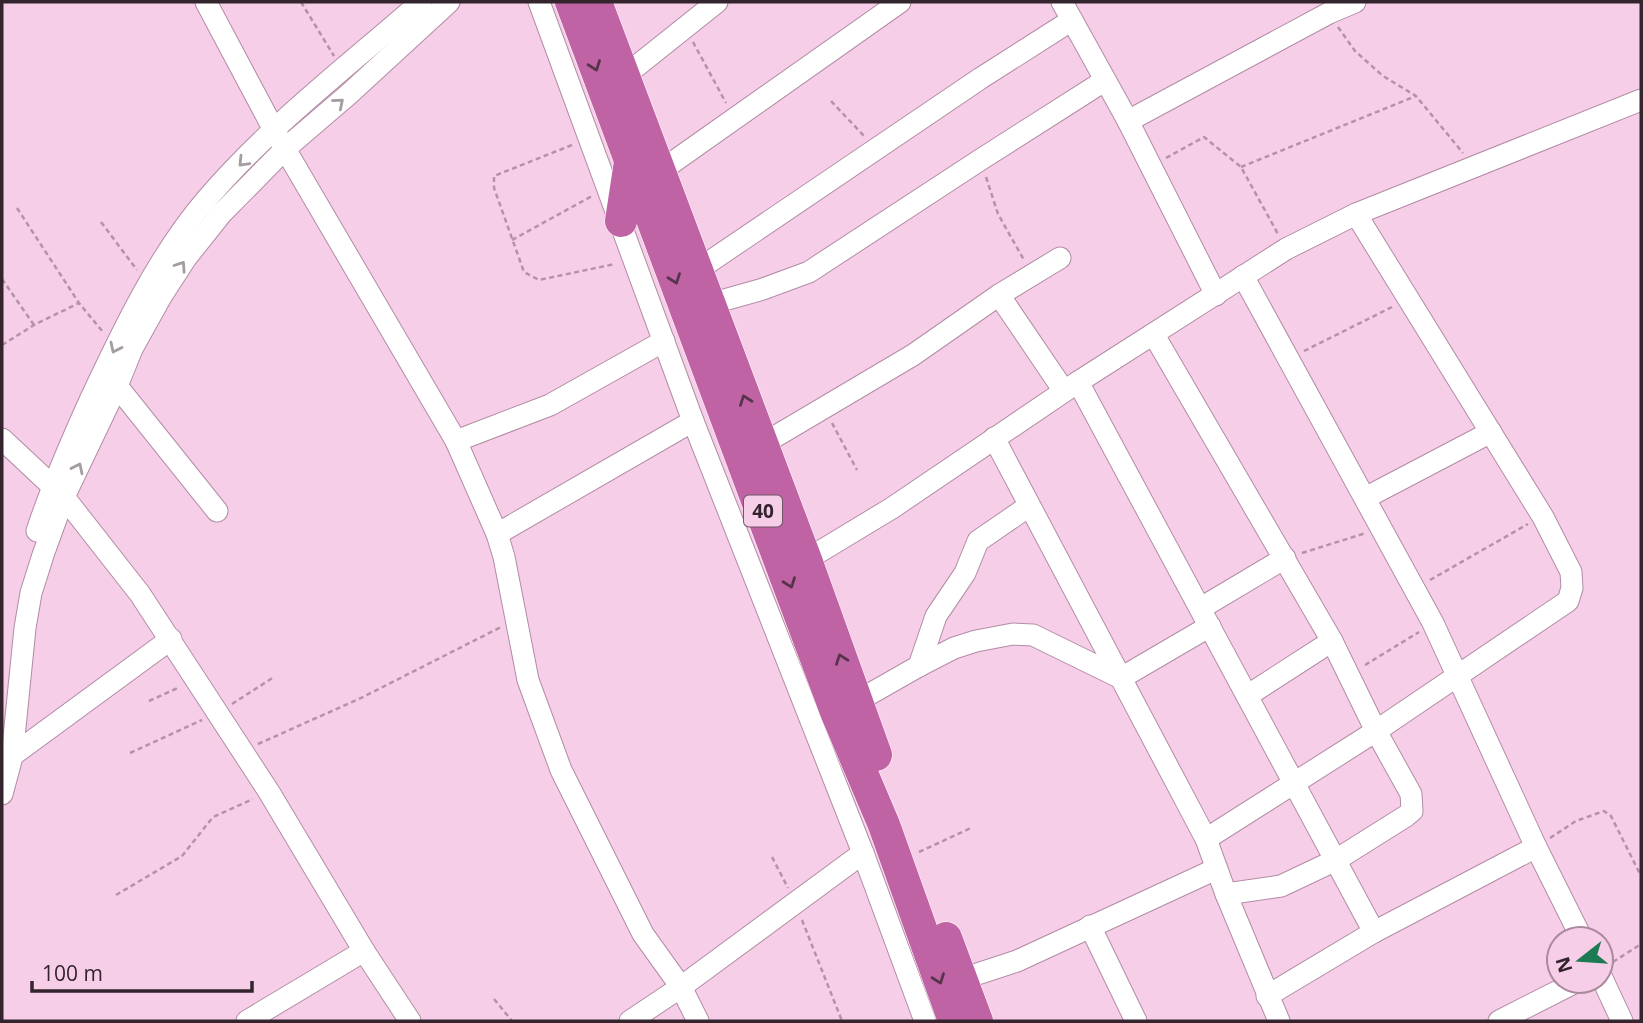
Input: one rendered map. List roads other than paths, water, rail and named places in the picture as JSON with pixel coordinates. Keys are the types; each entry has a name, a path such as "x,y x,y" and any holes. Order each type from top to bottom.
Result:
{"highway":[{"name":"40","path":"571,2 630,161 761,445 806,560 847,707 884,825 954,1021"},
{"name":"40","path":"596,2 696,271 698,307 771,531 912,855 977,1021"},
{"path":"621,221 630,161"}],"street":[{"path":"206,2 280,139 456,441 505,557 528,680 561,770 643,934 681,987 698,1021"},
{"path":"2,710 13,612 57,491 110,381 186,258 280,139 343,71 421,2"},
{"path":"217,511 110,381 115,346 149,285 205,201 280,139 349,94 449,2"},
{"path":"539,2 693,421 863,853 925,1021"},
{"path":"623,77 717,2"},
{"path":"659,172 900,2"},
{"path":"1128,121 1354,2"},
{"path":"696,271 981,78 1067,11 1128,121 1216,295"},
{"path":"698,307 763,289 809,272 1104,81"},
{"path":"806,560 892,508 1071,386 1286,249 1356,214 1641,100"},
{"path":"1206,839 1376,731 1568,601 1572,588 1571,572 1543,517 1356,214"},
{"path":"761,445 913,355 999,295 1060,258"},
{"path":"1243,275 1367,497 1433,623 1536,847 1575,925"},
{"path":"999,295 1071,386 1206,617 1374,932"},
{"path":"1154,335 1332,641 1376,731 1411,794 1412,811 1336,860 1281,886 1226,894"},
{"path":"456,441 550,405 664,341"},
{"path":"497,534 693,421"},
{"path":"1367,497 1491,432"},
{"path":"994,438 1206,839 1279,1021"},
{"path":"2,439 57,491 140,594 269,792 364,951 410,1021"},
{"path":"2,794 31,593 57,491"},
{"path":"919,666 936,616 965,573 978,541 1029,506"},
{"path":"741,544 771,531"},
{"path":"1121,678 1285,558"},
{"path":"847,707 919,666 976,641 1013,634 1033,635 1121,678"},
{"path":"7,760 171,639"},
{"path":"1247,696 1332,641"},
{"path":"1267,996 1374,932 1536,847"},
{"path":"629,1021 681,987 863,853"},
{"path":"962,979 1017,961 1216,869"},
{"path":"1090,926 1136,1021"},
{"path":"247,1021 364,951"},
{"path":"1499,1021 1550,995"},
{"path":"1614,995 1622,1021"}]}
